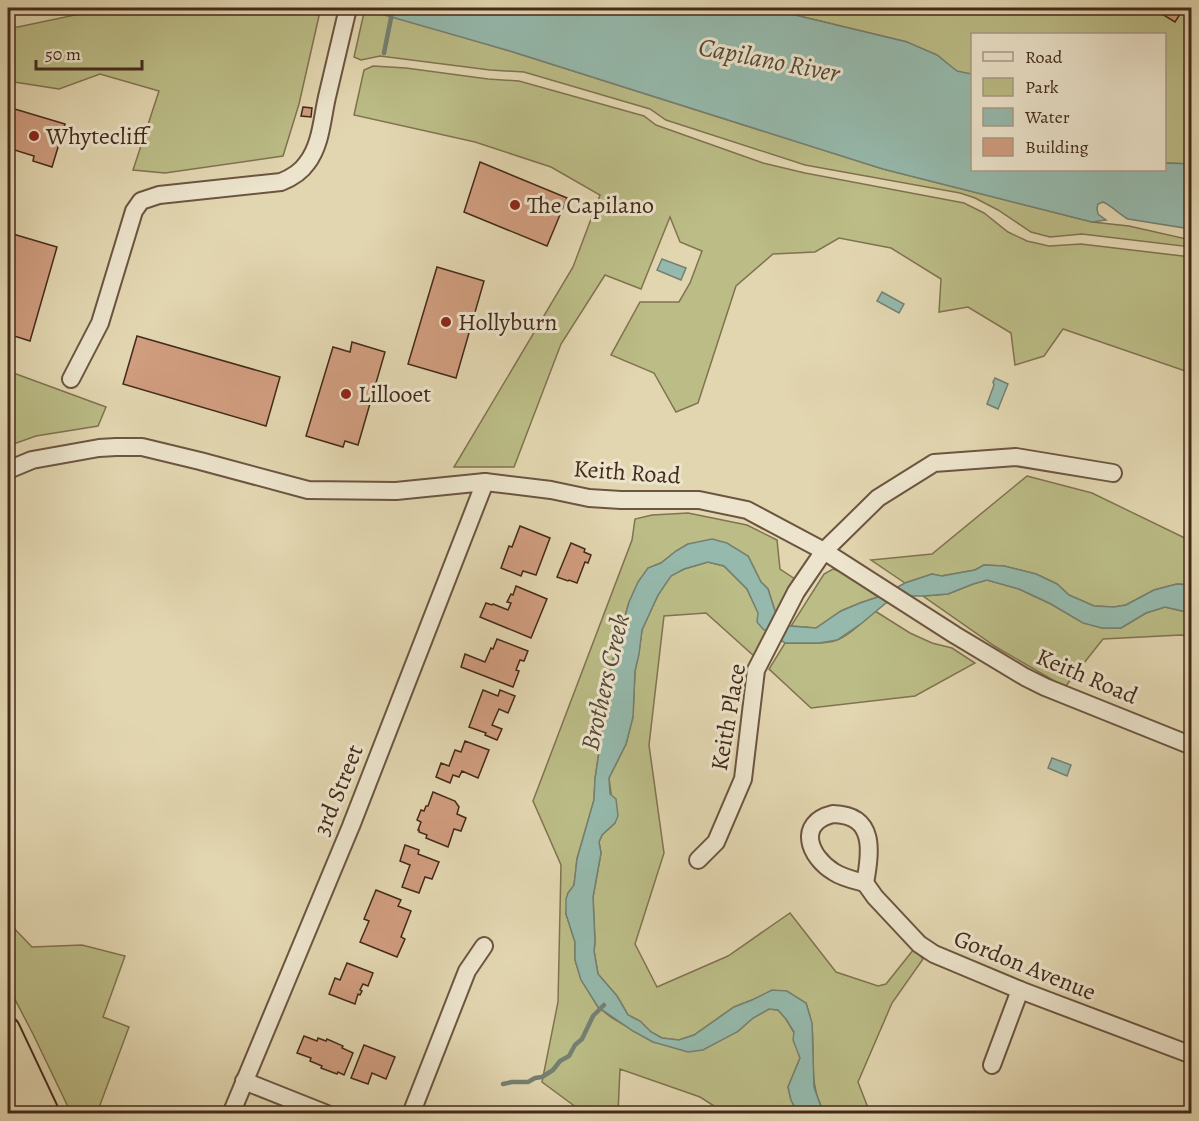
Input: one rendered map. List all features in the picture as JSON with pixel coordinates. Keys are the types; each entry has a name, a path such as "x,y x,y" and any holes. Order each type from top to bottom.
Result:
{"highway":[{"path":"8,1029 48,1113"},
{"path":"8,1072 26,1113"}],"street":[{"path":"70,379 100,323 134,211 141,201 159,195 281,182 291,178 306,165 320,136 348,8"},
{"name":"Keith Road","path":"8,470 32,460 99,448 142,447 308,490 396,491 485,482 551,490 589,498 699,500 747,510 824,551 1024,677 1191,746"},
{"name":"Keith Place","path":"698,860 716,842 743,779 756,670 796,592 824,551 878,498 934,463 1016,457 1113,473"},
{"name":"3rd Street","path":"231,1113 351,826 485,482"},
{"name":"Gordon Avenue","path":"865,883 875,897 920,944 934,954 1020,990 1191,1055"},
{"path":"411,1113 467,971 484,946"},
{"path":"992,1065 1020,990"},
{"path":"244,1081 327,1113"}],"green space":[{"path":"108,8 307,8 319,16 299,104 283,156 165,173 133,170 159,91 100,74 59,89 8,81 8,27 18,27"},
{"path":"365,8 510,51 883,169 1092,222 1129,226 1191,240 1191,247 1082,234 1050,237 1031,232 998,210 960,193 805,165 666,120 650,109 524,72 380,56 361,60 354,57"},
{"path":"766,8 1191,8 1191,164 1166,163 1166,33 971,33 971,111 907,42"},
{"path":"373,66 519,81 644,116 656,125 763,163 964,203 984,213 1008,232 1027,241 1049,246 1081,244 1191,257 1191,373 1063,329 1044,356 1015,365 1011,333 968,307 939,312 941,279 891,248 839,238 815,252 773,254 736,286 698,403 676,412 654,373 611,355 640,302 679,302 690,283 702,251 680,242 670,217 641,289 605,275 561,344 514,467 454,467 573,267 600,195 551,167 475,142 354,115 364,70"},
{"path":"8,371 106,407 98,426 36,436 8,446"},
{"path":"1027,476 1092,493 1191,541 1191,585 1177,584 1154,590 1126,605 1094,606 1069,595 1057,584 1036,574 1004,566 984,565 975,570 941,576 932,574 905,583 871,560 932,554"},
{"path":"688,513 747,525 777,540 780,569 795,579 776,614 768,589 761,582 748,556 688,544 661,563 648,568 629,602 612,663 594,800 577,859 574,886 568,893 566,914 575,942 575,960 581,979 598,1007 653,1042 660,1043 737,1032 753,1018 769,1009 778,1010 794,1033 800,1058 788,1087 791,1100 798,1113 725,1113 700,1097 620,1069 618,1113 584,1113 542,1082 558,1002 561,865 533,801 632,540 635,519 652,515"},
{"path":"708,562 724,566 747,589 767,631 754,656 706,613 664,616 649,745 664,853 635,944 657,987 728,956 790,913 836,972 878,986 886,984 914,949 923,959 892,1003 858,1082 870,1113 825,1113 814,1082 812,1026 806,1003 752,1000 734,1007 694,1035 679,1040 662,1038 628,1015 617,996 598,974 594,951 593,897 601,853 599,842 602,835 615,823 609,778 626,744 633,717 635,671 642,630 658,595 671,575"},
{"path":"833,569 878,597 841,611 816,628 791,626 824,574"},
{"path":"987,580 1019,589 1082,622 1102,628 1121,628 1146,613 1165,607 1191,613 1191,637 1181,635 1103,639 1065,687 996,647 923,596 948,594"},
{"path":"875,611 910,633 932,643 952,648 975,663 915,696 811,708 769,669 785,643 832,642 852,631"},
{"path":"8,922 32,947 82,945 125,956 103,1017 129,1027 97,1113 71,1113 8,986"}],"water":[{"name":"Capilano River","path":"360,8 766,8 907,42 937,55 957,71 971,74 971,171 1166,171 1166,163 1191,164 1191,229 1128,219 1103,202 1098,204 1098,214 1106,220 1092,222 883,169 510,51"},
{"path":"662,259 686,268 681,280 657,270"},
{"path":"882,292 904,304 899,313 877,301"},
{"path":"995,378 1008,384 998,409 987,404"},
{"path":"712,539 727,543 748,556 761,582 768,589 776,614 789,626 816,628 841,611 881,596 905,583 932,574 942,576 975,570 984,565 1004,566 1036,574 1057,584 1069,595 1094,606 1126,605 1154,590 1177,584 1191,585 1191,613 1165,607 1146,613 1121,628 1102,628 1083,623 1019,589 987,580 948,594 905,596 886,603 837,640 819,643 785,643 763,629 757,622 758,613 747,589 724,566 708,562 684,569 671,576 658,595 642,630 635,671 633,717 626,744 609,778 610,794 616,799 618,816 599,842 601,853 593,897 594,951 598,974 617,996 628,1015 662,1038 679,1040 694,1035 734,1007 772,990 787,991 806,1003 812,1023 814,1087 825,1113 798,1113 791,1100 788,1087 800,1058 793,1040 794,1032 778,1010 769,1009 753,1018 737,1032 703,1050 688,1052 653,1042 598,1007 581,980 575,960 575,942 566,914 566,899 574,885 577,859 594,800 612,663 629,602 638,582 648,568 661,563 688,544"},
{"path":"1052,758 1071,765 1067,776 1048,768"}],"building":[{"path":"1152,8 1184,8 1175,22"},
{"name":"Whytecliff","path":"8,107 65,124 52,167 33,161 34,156 8,148"},
{"path":"303,107 312,108 311,117 301,116"},
{"name":"The Capilano","path":"480,162 567,198 547,246 464,212"},
{"path":"13,234 57,247 30,341 8,334 8,271 12,254 8,253"},
{"name":"Hollyburn","path":"437,267 484,281 456,378 408,364"},
{"path":"137,336 280,377 266,426 123,384"},
{"name":"Lillooet","path":"352,342 385,352 358,445 345,441 343,447 306,436 333,347 350,352"},
{"path":"520,526 550,538 536,575 523,571 521,576 501,568"},
{"path":"571,543 585,549 584,552 591,555 588,563 585,562 577,583 557,577"},
{"path":"516,586 547,599 531,638 480,617 486,603 508,610 511,603 507,602"},
{"path":"497,639 528,651 524,661 520,660 513,687 461,667 465,654 485,662"},
{"path":"483,690 498,696 500,690 515,696 508,713 499,709 492,725 502,729 497,740 469,727"},
{"path":"465,741 489,750 478,778 462,771 459,777 453,775 450,783 436,777 441,763 449,766 455,750 461,752"},
{"path":"433,792 455,801 459,807 457,814 466,818 461,831 454,829 448,847 426,838 427,835 418,830 421,822 417,820 421,810 424,811 428,806"},
{"path":"405,845 419,850 418,854 439,862 432,879 425,877 419,893 402,887 410,865 400,861"},
{"path":"376,890 401,900 398,906 411,911 401,937 405,939 397,957 360,942 369,921 364,919"},
{"path":"347,963 373,973 368,986 363,984 355,1004 329,994 335,978 340,980"},
{"path":"304,1036 317,1041 318,1038 326,1041 327,1039 353,1053 344,1075 321,1068 322,1066 310,1061 311,1058 297,1053"},
{"path":"364,1045 395,1057 386,1079 372,1073 368,1084 351,1078"}],"waterway":[{"path":"384,53 393,8"},
{"path":"503,1084 528,1082 553,1070 560,1061 569,1056 575,1045 582,1039 593,1016 604,1005"}],"place":[{"name":"Whytecliff","path":"34,136"},
{"name":"The Capilano","path":"515,205"},
{"name":"Hollyburn","path":"446,322"},
{"name":"Lillooet","path":"346,394"}],"water label":[{"name":"Brothers Creek","path":"605,682"}]}
